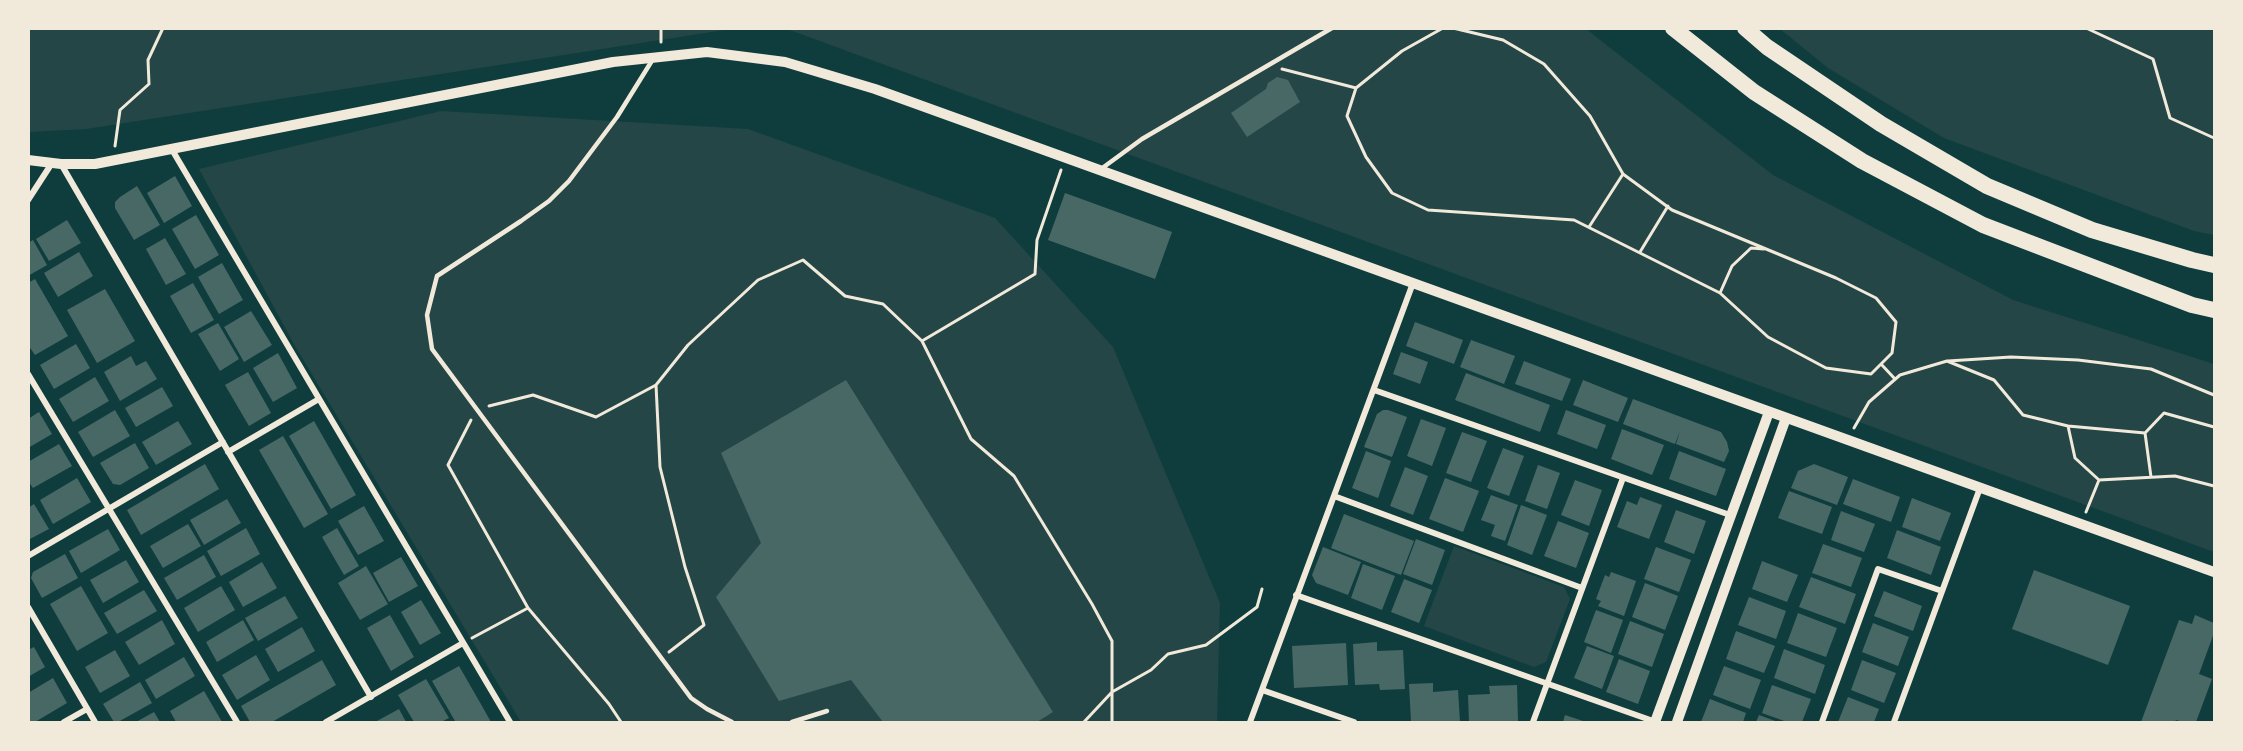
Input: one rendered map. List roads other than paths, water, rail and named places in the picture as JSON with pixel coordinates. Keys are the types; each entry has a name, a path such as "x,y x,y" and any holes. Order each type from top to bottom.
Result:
{"highway":[{"path":"1673,28 1754,92 1862,161 1973,219 2192,305 2214,310"},
{"path":"1745,28 1767,47 1881,124 1987,186 2091,230 2214,265"}],"street":[{"path":"28,160 95,164 613,62 655,56 707,52 785,62 875,89 2214,572"},
{"path":"171,148 510,723"},
{"path":"28,200 56,163"},
{"path":"56,163 223,442 371,697"},
{"path":"1250,723 1413,283"},
{"path":"28,374 237,723"},
{"path":"1374,390 1730,515"},
{"path":"228,452 319,399"},
{"path":"1296,595 1655,722 1769,412"},
{"path":"1677,723 1786,417"},
{"path":"28,556 223,442"},
{"path":"1533,723 1623,478"},
{"path":"1894,723 1980,488"},
{"path":"1334,496 1582,588"},
{"path":"1822,723 1878,569 1942,591"},
{"path":"28,608 95,723"},
{"path":"326,723 463,643"},
{"path":"1262,690 1354,723"},
{"path":"64,723 87,709"}],"lane":[{"path":"1100,171 1142,139 1332,28"},
{"path":"655,56 617,117 569,181 549,201 437,276 427,315 432,349 691,698 707,710 732,723"},
{"path":"792,723 827,711"}]}
